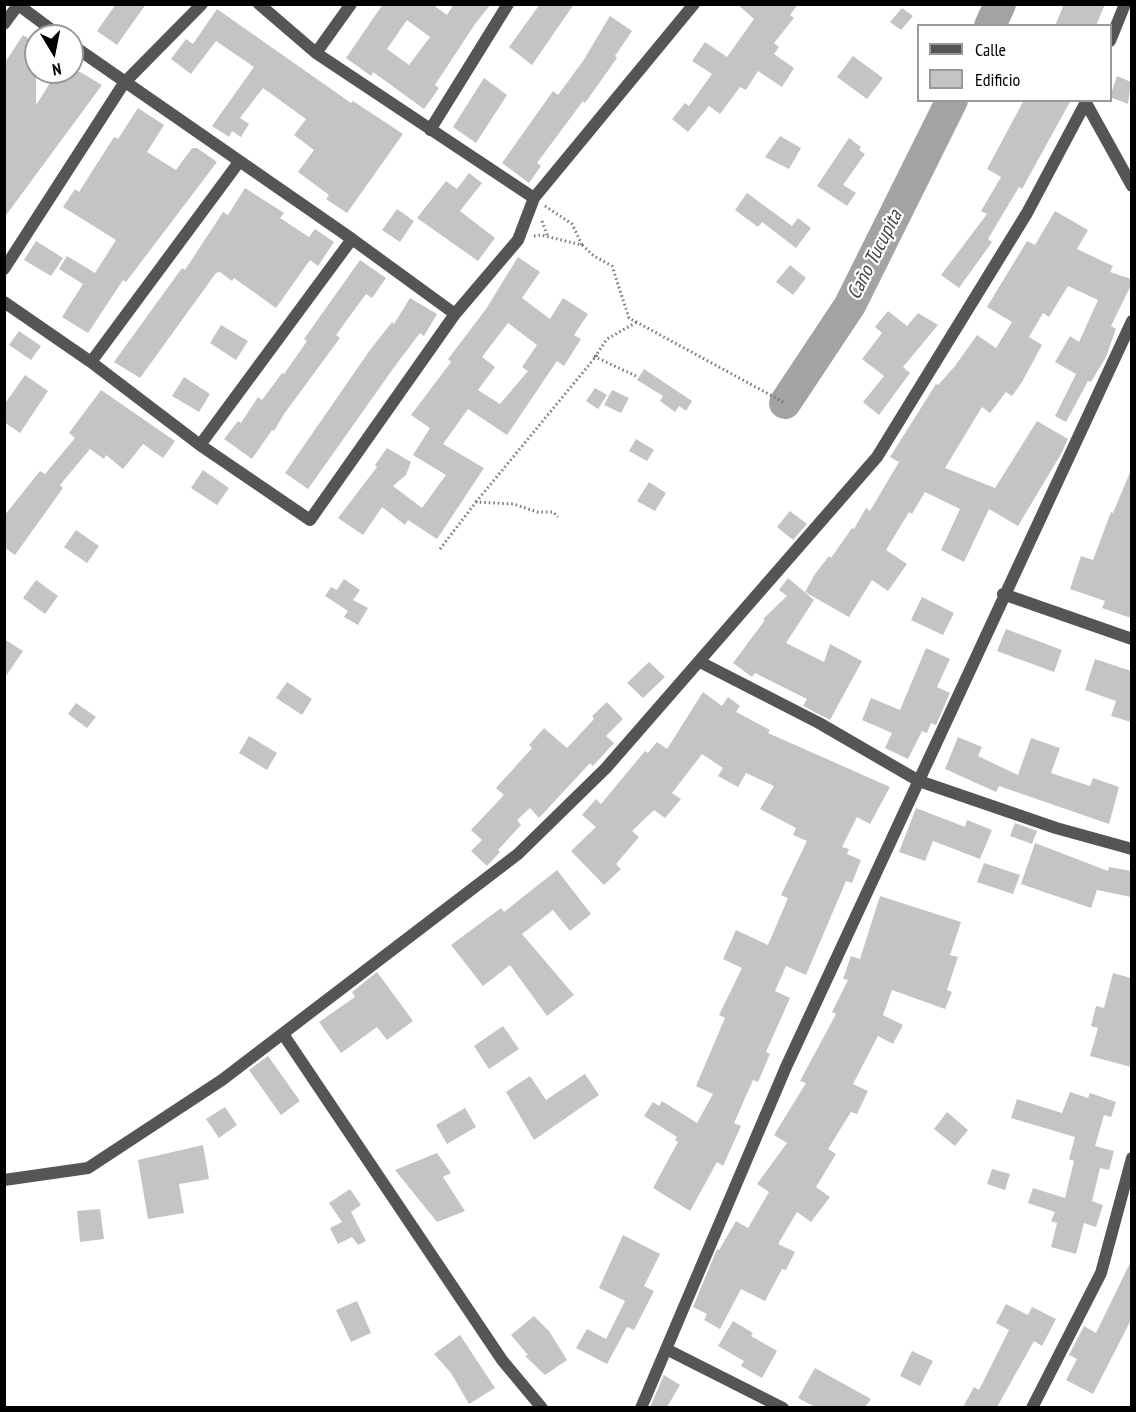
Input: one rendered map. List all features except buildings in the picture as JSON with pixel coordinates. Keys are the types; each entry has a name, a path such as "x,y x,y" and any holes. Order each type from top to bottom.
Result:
{"street":[{"path":"4,269 124,83 202,4"},
{"path":"260,4 315,53 534,198"},
{"path":"315,53 351,4"},
{"path":"430,130 508,4"},
{"path":"4,302 91,362 200,445 310,520 454,314 518,240 534,198 694,4"},
{"path":"1112,36 1125,4"},
{"path":"4,24 18,5 44,24"},
{"path":"84,54 352,239 454,314"},
{"path":"1087,102 1131,186"},
{"path":"4,1179 88,1168 222,1080 518,854 606,768 878,457 1027,213 1087,102"},
{"path":"91,362 239,162"},
{"path":"200,445 352,239"},
{"path":"641,1407 668,1350 786,1067 1131,321"},
{"path":"1003,594 1131,639"},
{"path":"700,662 819,723 919,781 1056,828 1131,849"},
{"path":"284,1034 502,1360 542,1407"},
{"path":"1032,1407 1101,1274 1131,1158"},
{"path":"668,1350 783,1407"}],"path":[{"path":"534,198 572,224 582,245 612,267 629,318 785,403"},
{"path":"518,240 541,235 582,245"},
{"path":"440,549 607,339 638,322"},
{"path":"597,354 595,357 636,376"},
{"path":"476,502 514,504 537,512 553,512 558,517"}],"waterway":[{"name":"Caño Tucupita","path":"991,24 1000,4"},
{"name":"Caño Tucupita","path":"785,403 850,305 951,102"}]}
